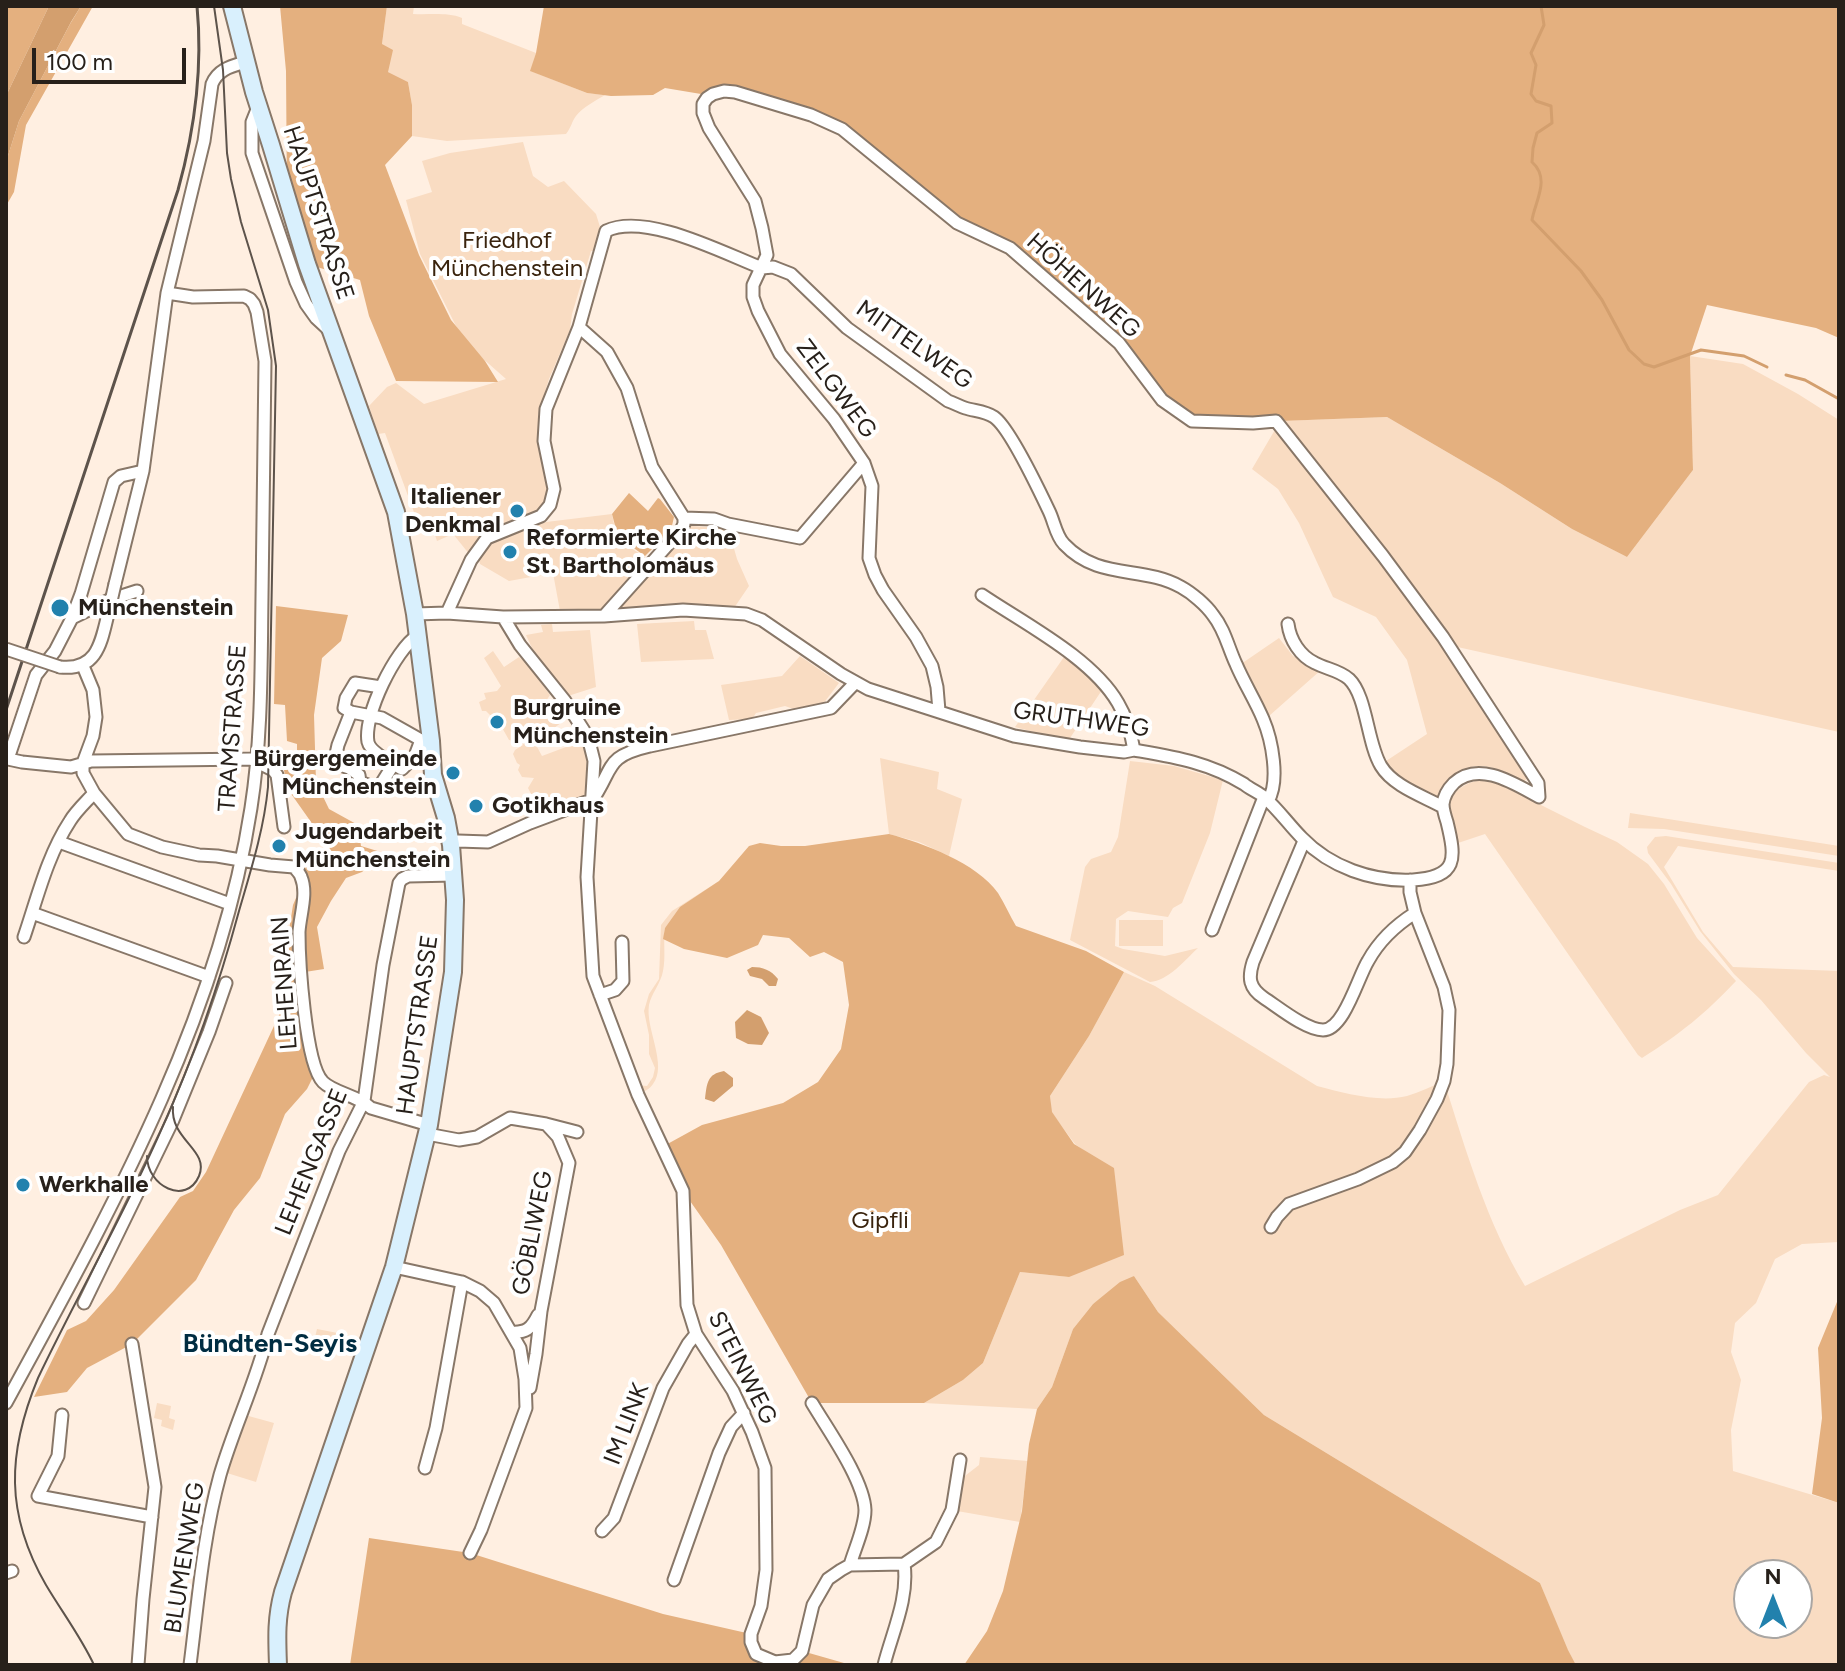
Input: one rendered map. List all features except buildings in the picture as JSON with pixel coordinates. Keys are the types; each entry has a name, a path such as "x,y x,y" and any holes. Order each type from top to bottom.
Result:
{"main road":[{"name":"HAUPTSTRASSE","path":"232,6 258,107 307,264 396,512 415,614 426,741 434,784 446,818 454,875 453,972 428,1129 394,1267 278,1613 278,1665"}],"street":[{"path":"6,649 73,669 93,658 103,634 143,471 167,293 204,141 213,80 223,70 245,62"},
{"name":"HÖHENWEG","path":"707,98 724,91 735,92 811,115 842,129 957,223 1010,248 1119,343 1162,400 1192,421 1276,421 1443,637 1538,783 1539,797 1491,774 1471,774 1456,781 1449,789 1443,807"},
{"name":"ZELGWEG","path":"707,98 703,113 709,128 755,201 767,255 753,285 758,311 780,354 834,419 864,463 872,486 869,558 883,590 932,666 939,711"},
{"name":"MITTELWEG","path":"579,327 606,231 614,227 659,228 762,268 773,267 791,274 847,328 948,401 994,417 1007,431 1062,541 1079,556 1098,567 1164,579 1184,589 1211,612 1224,631 1236,664 1264,721 1275,779 1272,794 1266,799 1212,930"},
{"name":"TRAMSTRASSE","path":"6,1403 73,1280 173,1073 209,977 230,904 251,810 261,679 265,361 260,327 254,304 244,296 193,297 167,293"},
{"path":"447,613 471,560 487,538 541,516 550,505 554,489 544,441 546,409 579,327 607,352 627,388 652,467 684,518 681,530 604,616"},
{"path":"684,518 714,519 800,538 864,463"},
{"path":"143,471 121,476 114,482 72,618 55,651 36,675 8,759 71,767 91,761 243,758 257,762 277,775 284,827"},
{"path":"72,618 109,600 137,591"},
{"path":"982,595 1096,674 1119,703 1130,728 1134,750"},
{"name":"GRUTHWEG","path":"415,614 604,616 683,610 746,614 762,620 855,683 1028,739 1124,752 1134,750 1197,762 1229,775 1266,799 1304,841 1325,857 1362,874 1410,880 1438,875 1448,867 1452,861 1452,844 1443,807"},
{"name":"STEINWEG","path":"503,617 588,737 594,761 587,877 591,967 638,1095 683,1191 687,1305 696,1334 733,1391 765,1468 766,1570 761,1606 751,1634 756,1654 775,1662 793,1660 802,1651 813,1605 828,1579 850,1565"},
{"path":"1288,624 1294,644 1307,658 1338,672 1353,684 1380,766 1390,778 1443,807"},
{"path":"381,687 355,683 344,708 351,712 369,716 382,718 426,741 402,769 370,747 369,716 381,687 408,642 417,636"},
{"path":"83,666 93,690 96,717 83,763"},
{"path":"451,845 458,841 488,842 530,823 591,802 611,764 622,754 831,708 855,683"},
{"path":"351,712 334,763 349,768 359,775 360,782 378,789 393,765"},
{"name":"LEHENRAIN","path":"83,763 83,773 94,793 128,834 162,847 199,855 294,867 301,877 303,893 299,931 304,1011 311,1057 323,1083 364,1101 371,1108 459,1140 477,1137 510,1118 577,1132"},
{"path":"24,937 44,875 59,842 70,821 94,793"},
{"path":"1304,841 1249,973 1249,983 1256,993 1309,1027 1324,1030 1336,1025 1369,959 1396,925 1415,913"},
{"path":"59,842 230,904"},
{"name":"LEHENGASSE","path":"226,1458 261,1362 272,1321 339,1151 364,1101 383,965 399,883 408,876 454,875"},
{"path":"1271,1227 1289,1204 1358,1179 1393,1162 1405,1152 1420,1130 1444,1081 1449,1010 1444,987 1415,913 1410,880"},
{"path":"32,913 209,977"},
{"path":"600,995 615,990 623,981 622,942"},
{"path":"84,1303 173,1120 226,983"},
{"name":"GÖBLIWEG","path":"526,1408 569,1163 558,1137 546,1124"},
{"path":"394,1267 462,1282 480,1291 494,1303 520,1348 526,1408 470,1553"},
{"path":"425,1468 436,1428 462,1282"},
{"name":"GÖBLIWEG","path":"511,1332 523,1333 532,1327 541,1311"},
{"name":"IM LINK","path":"602,1531 614,1518 663,1388 696,1334"},
{"path":"132,1344 155,1487 138,1665"},
{"path":"812,1403 863,1494 865,1513 850,1565 904,1564 936,1542 952,1510 960,1460"},
{"path":"674,1580 719,1453 731,1427 744,1413"},
{"path":"62,1415 58,1456 38,1496 152,1517"},
{"name":"BLUMENWEG","path":"190,1665 208,1529 226,1458"},
{"path":"884,1665 903,1597 904,1564"}],"green space":[{"path":"6,6 49,6 6,96"},
{"path":"81,6 93,6 26,125 14,192 6,206 6,162 19,121"},
{"path":"280,6 387,6 382,44 393,50 388,72 408,82 412,136 385,165 419,255 451,320 498,382 396,381 369,316 360,280 307,264 287,201 286,71"},
{"path":"387,6 414,6 413,14 444,14 462,18 462,24 536,53 531,71 587,93 605,95 579,113 566,134 447,141 412,136 408,82 388,72 382,44"},
{"path":"544,6 1839,6 1839,338 1816,328 1707,305 1690,356 1693,470 1627,557 1572,529 1387,417 1192,421 1174,410 1119,343 1010,248 957,223 842,129 735,92 707,98 701,94 665,88 653,95 611,96 587,93 530,71"},
{"name":"Friedhof Münchenstein","path":"523,142 533,176 548,187 564,181 596,214 600,227 572,314 570,330 549,379 538,416 548,491 546,500 538,514 516,523 470,555 453,534 437,541 429,517 415,515 385,433 378,434 369,406 387,387 396,383 424,404 506,379 464,342 420,254 406,200 432,192 422,161 450,153"},
{"path":"1690,356 1743,364 1839,420 1839,732 1453,646 1281,421 1387,417 1572,529 1627,557 1693,470"},
{"path":"1276,428 1439,636 1528,772 1524,782 1491,767 1472,767 1457,774 1438,796 1434,796 1397,776 1383,763 1427,734 1407,660 1376,617 1333,597 1299,523 1278,489 1252,469"},
{"path":"629,493 648,511 660,499 674,517 671,530 645,556 618,537 612,514"},
{"path":"612,514 617,539 648,559 600,611 560,611 553,573 509,581 480,564 484,546 491,540 538,523"},
{"path":"691,526 729,531 749,586 734,608 681,605 621,608 620,605"},
{"path":"276,606 348,615 341,641 322,658 314,715 316,782 329,809 358,825 361,846 384,853 362,872 346,878 317,927 324,969 305,972 303,946 309,880 304,868 335,856 287,788 283,764 297,757 297,744 287,741 285,705 274,704"},
{"path":"694,621 695,630 706,630 714,659 641,662 637,624"},
{"path":"552,624 553,632 590,630 596,687 568,696 537,659 526,635 543,632 541,625"},
{"path":"1279,638 1293,656 1321,670 1269,716 1241,664"},
{"path":"493,651 504,667 519,657 550,695 546,701 561,723 537,740 536,745 542,756 582,741 588,752 586,797 542,815 528,788 534,778 522,777 518,770 520,765 513,754 523,745 522,742 509,740 496,717 482,711 479,702 486,699 484,693 497,691 501,686 484,658"},
{"path":"800,656 839,683 823,704 796,710 785,706 756,713 752,719 729,720 721,685 782,676"},
{"path":"1064,657 1102,690 1068,741 1015,727"},
{"path":"880,758 939,772 937,789 962,799 949,856 919,842 889,834"},
{"path":"1130,761 1174,766 1223,780 1210,833 1182,903 1173,908 1168,917 1128,911 1116,919 1115,946 1123,949 1165,956 1198,948 1170,974 1150,982 1070,940 1085,867 1091,859 1111,852 1118,837"},
{"path":"1481,779 1495,782 1617,842 1648,864 1697,938 1736,981 1680,1032 1642,1058 1638,1055 1485,834 1458,843 1450,821 1450,803 1459,789"},
{"path":"1630,813 1839,846 1839,856 1664,829 1628,828"},
{"name":"Gipfli","path":"889,834 933,849 977,872 998,893 1016,926 1086,951 1124,972 1089,1036 1050,1096 1052,1112 1074,1144 1114,1168 1124,1255 1069,1277 1020,1272 983,1363 963,1380 924,1403 812,1403 721,1245 683,1191 662,1147 702,1125 783,1103 818,1082 841,1049 849,1005 843,962 824,952 810,957 789,938 763,935 758,945 727,958 684,949 663,939 665,928 680,907 719,881 749,846 760,843 805,846"},
{"path":"1666,836 1839,863 1839,871 1678,846 1664,867 1703,932 1733,967 1839,971 1839,1242 1802,1244 1775,1259 1756,1303 1735,1323 1731,1352 1741,1380 1731,1430 1733,1471 1839,1503 1839,1665 1576,1665 1540,1583 1264,1415 1158,1312 1134,1276 1093,1304 1073,1329 1052,1387 1037,1409 924,1403 963,1380 983,1363 1020,1272 1069,1277 1091,1156 1075,1144 1051,1112 1050,1096 1089,1036 1124,972 1155,986 1317,1086 1362,1096 1396,1098 1444,1081 1488,1212 1525,1286 1680,1210 1718,1195 1809,1082 1824,1075 1830,1077 1734,974 1700,931 1647,847 1655,837"},
{"path":"719,881 665,928 663,971 649,1005 657,1076 650,1087 638,1095 635,1085 647,1086 655,1068 649,1054 644,1011 649,994 659,979 661,925 672,911"},
{"path":"296,898 316,1071 307,1089 285,1114 260,1178 234,1210 196,1280 132,1344 87,1368 67,1392 34,1397 67,1330 86,1321 114,1290 180,1197 193,1191 206,1172 280,1013 282,975"},
{"path":"1119,920 1163,920 1163,946 1119,946"},
{"path":"1134,1276 1158,1312 1264,1415 1540,1583 1576,1665 964,1665 987,1631 1003,1591 1022,1511 1029,1444 1037,1409 1052,1387 1073,1329 1093,1304 1120,1282"},
{"path":"1839,1297 1839,1503 1812,1494 1822,1418 1818,1348"},
{"path":"317,1329 353,1336 345,1353 313,1346"},
{"path":"157,1403 171,1406 169,1418 175,1420 173,1430 161,1426 162,1420 154,1418"},
{"path":"245,1415 274,1423 256,1482 227,1473"},
{"path":"980,1457 1028,1461 1020,1522 957,1511 961,1479 979,1465"},
{"path":"369,1538 470,1553 663,1614 751,1634 751,1642 775,1662 802,1651 851,1665 350,1665"}],"shaded area":[{"path":"49,6 81,6 19,121 6,162 6,96"},
{"path":"752,967 773,973 778,979 776,986 769,986 762,979 750,976 747,970"},
{"path":"747,1010 761,1017 769,1033 762,1045 748,1044 736,1038 735,1022"},
{"path":"724,1071 733,1078 733,1086 714,1102 705,1099 709,1080 714,1074"}],"waterway":[{"path":"1541,6 1544,25 1531,53 1536,65 1531,94 1536,101 1551,106 1552,123 1537,133 1533,148 1532,162 1538,169 1541,183 1532,220 1581,271 1602,300 1629,350 1644,364 1654,367 1701,350 1744,356 1767,367"},
{"path":"1786,375 1805,380 1839,399"}],"tram line":[{"path":"94,1665 46,1585 23,1533 15,1483 20,1432 38,1378 148,1160 195,1048 252,865 268,787 276,366 268,310 231,179 223,70 214,6"},
{"path":"147,1156 153,1176 168,1188 185,1190 199,1176 199,1159 177,1128 173,1107"}],"railway":[{"path":"6,710 178,190 196,99 199,53 197,6"}],"place":[{"name":"Italiener Denkmal","path":"517,511"},
{"name":"Reformierte Kirche St. Bartholomäus","path":"510,552"},
{"name":"Münchenstein","path":"60,608"},
{"name":"Burgruine Münchenstein","path":"497,722"},
{"name":"Bürgergemeinde Münchenstein","path":"453,773"},
{"name":"Gotikhaus","path":"476,806"},
{"name":"Jugendarbeit Münchenstein","path":"279,846"},
{"name":"Werkhalle","path":"23,1185"}],"district":[{"name":"Bündten-Seyis","path":"270,1344"}]}
